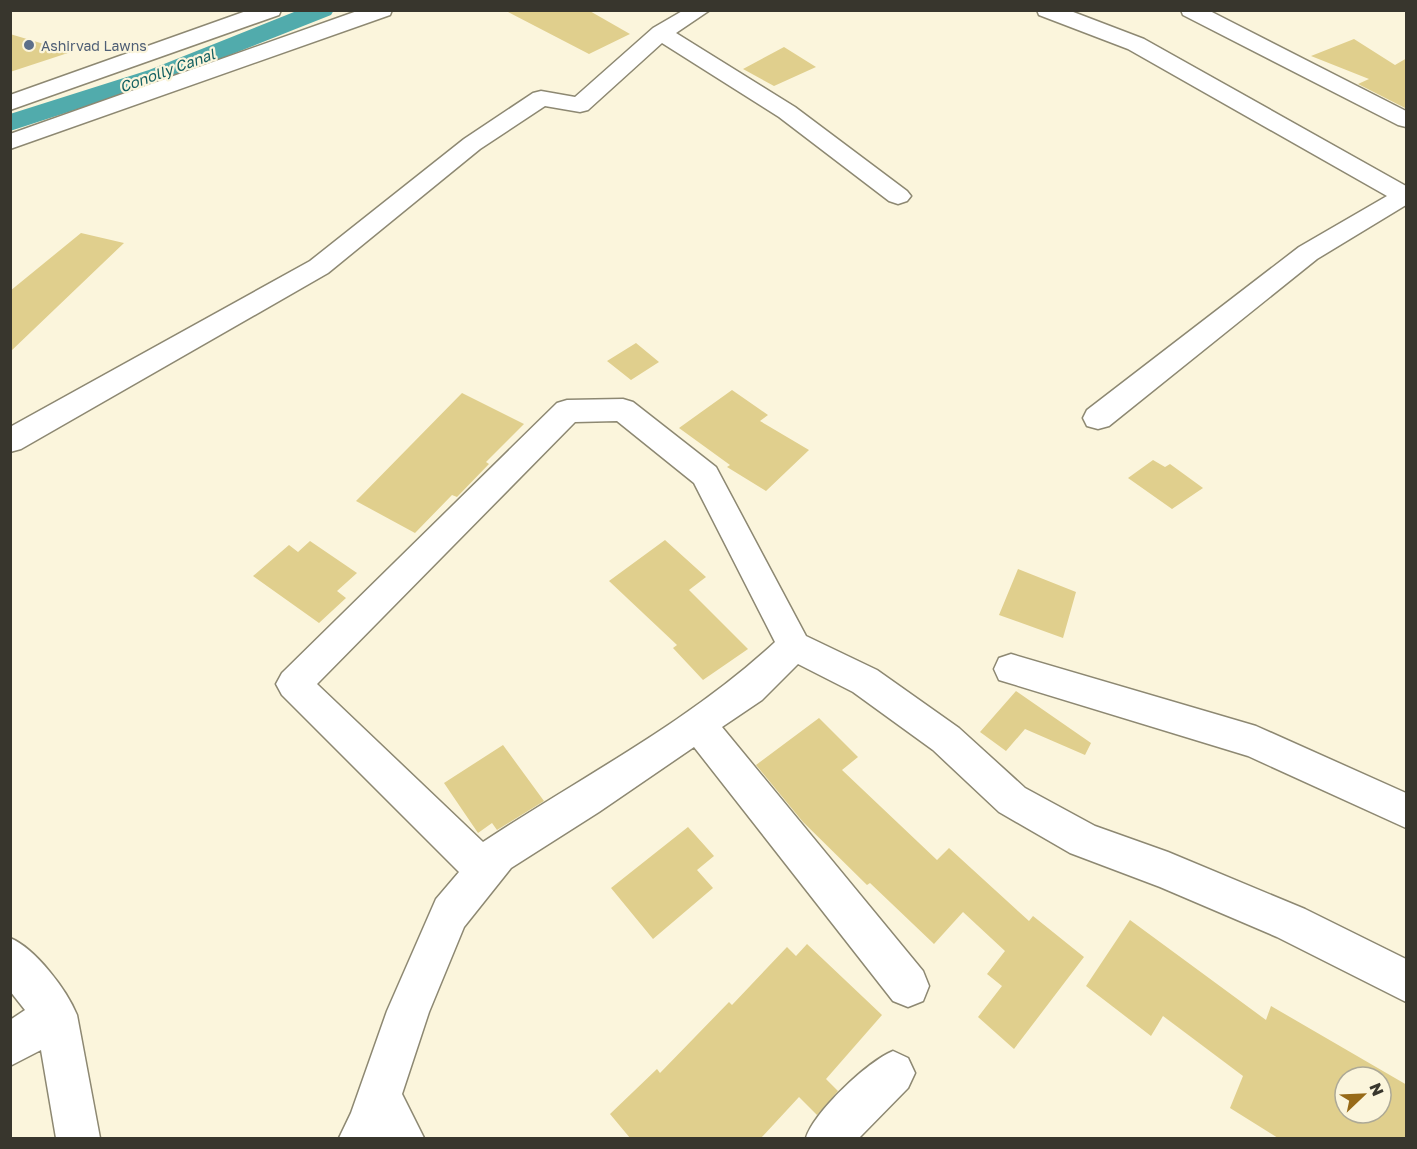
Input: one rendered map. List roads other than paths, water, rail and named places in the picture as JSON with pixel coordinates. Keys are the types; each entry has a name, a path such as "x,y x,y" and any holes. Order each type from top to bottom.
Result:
{"street":[{"path":"10,81 227,10"},
{"path":"10,103 271,10"},
{"path":"10,142 382,10"},
{"path":"10,441 319,267 472,144 541,98 580,105 661,33 700,10"},
{"path":"1047,10 1136,44 1406,196"},
{"path":"1191,10 1407,120"},
{"path":"661,33 787,112 898,196"},
{"path":"1098,418 1308,253 1406,196"},
{"path":"485,871 294,684 567,411 623,410 705,475 794,646 865,681 946,739 1012,800 1084,840 1168,871 1291,923 1407,981"},
{"path":"361,1138 369,1126 408,1011 450,913 498,855 586,800 749,689 794,646"},
{"path":"1011,669 1256,742 1407,812"},
{"path":"698,724 908,986"},
{"path":"10,958 56,1015 78,1138"},
{"path":"10,1045 56,1015"},
{"path":"828,1138 893,1072"},
{"path":"379,1097 402,1138"}],"waterway":[{"name":"Conolly Canal","path":"10,123 158,75 322,10"}],"place":[{"name":"Ashirvad Lawns","path":"29,45"}]}
